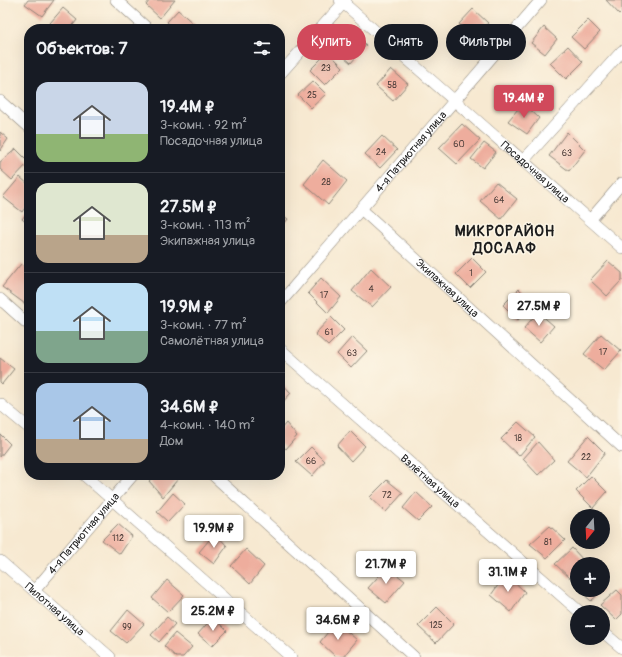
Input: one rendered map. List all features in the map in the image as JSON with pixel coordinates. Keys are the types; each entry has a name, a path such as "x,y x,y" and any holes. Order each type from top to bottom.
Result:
{"street":[{"path":"116,0 142,24"},
{"name":"4-я Патриотная улица","path":"285,297 541,0"},
{"path":"285,68 343,1"},
{"name":"Посадочная улица","path":"343,1 454,101 622,248"},
{"path":"522,161 622,51"},
{"path":"0,101 24,123"},
{"path":"590,220 622,183"},
{"name":"Экипажная улица","path":"361,210 622,447"},
{"path":"0,299 24,321"},
{"name":"Взлётная улица","path":"285,353 572,605"},
{"path":"0,404 24,424"},
{"path":"90,480 292,657"},
{"name":"4-я Патриотная улица","path":"34,591 129,480"},
{"path":"219,480 414,657"},
{"name":"Пилотная улица","path":"0,561 110,657"},
{"path":"610,638 622,648"}],"building":[{"path":"28,0 54,0 42,16 25,4"},
{"path":"150,0 175,0 160,18 146,5"},
{"path":"606,0 622,0 622,11 619,14"},
{"path":"63,8 77,20 74,24 50,23"},
{"path":"473,9 488,23 487,24 459,24"},
{"path":"178,10 194,24 169,24 167,22"},
{"path":"588,20 600,32 584,49 571,37"},
{"path":"544,27 557,39 545,54 531,43"},
{"path":"568,46 583,62 566,79 550,63"},
{"path":"320,60 336,60 343,67 325,85 310,70"},
{"path":"391,69 408,84 393,101 376,86"},
{"path":"313,81 326,94 311,108 298,95"},
{"path":"523,103 539,118 527,134 508,121"},
{"path":"462,124 480,140 457,164 439,148"},
{"path":"0,132 8,139 0,151"},
{"path":"567,132 585,150 569,171 549,156"},
{"path":"382,136 397,150 380,168 365,154"},
{"path":"484,143 496,152 483,168 471,159"},
{"path":"16,149 24,157 24,167 12,180 0,169 0,162"},
{"path":"323,160 347,181 328,205 304,184"},
{"path":"20,177 24,181 24,209 22,212 3,197"},
{"path":"496,182 517,199 501,219 480,201"},
{"path":"472,258 486,272 470,288 456,274"},
{"path":"608,261 622,273 622,280 607,296 590,280"},
{"path":"21,264 24,267 24,303 2,287"},
{"path":"371,268 391,287 372,307 352,291"},
{"path":"321,278 341,297 328,313 308,293"},
{"path":"519,289 534,304 518,320 503,305"},
{"path":"538,312 554,326 540,342 524,328"},
{"path":"331,317 344,330 328,346 315,334"},
{"path":"601,334 621,351 604,370 584,354"},
{"path":"352,337 367,351 351,368 337,354"},
{"path":"0,358 14,369 2,384 0,382"},
{"path":"285,386 291,393 285,400"},
{"path":"518,422 535,437 519,456 501,439"},
{"path":"286,423 297,436 286,449 285,448"},
{"path":"350,431 365,446 351,461 337,446"},
{"path":"0,434 10,444 0,457"},
{"path":"588,436 605,453 586,477 567,461"},
{"path":"538,442 554,460 538,475 523,459"},
{"path":"311,447 325,461 312,476 296,462"},
{"path":"591,476 607,492 593,508 576,491"},
{"path":"150,480 177,480 163,497 149,481"},
{"path":"387,480 403,493 386,512 370,497"},
{"path":"416,492 432,507 418,521 403,508"},
{"path":"173,493 185,504 168,522 157,512"},
{"path":"118,524 132,536 120,554 102,540"},
{"path":"550,526 565,540 547,558 530,544"},
{"path":"215,533 227,546 214,564 199,552"},
{"path":"246,549 264,566 250,584 231,566"},
{"path":"571,549 573,549 580,557 570,557 570,578 555,564"},
{"path":"387,567 405,581 386,603 368,588"},
{"path":"506,574 525,592 511,612 491,595"},
{"path":"167,580 184,595 168,612 152,598"},
{"path":"617,590 622,595 622,614 616,620 610,614 610,605 600,605"},
{"path":"587,597 595,597 591,601"},
{"path":"437,607 454,624 436,643 418,626"},
{"path":"128,610 144,624 126,643 111,631"},
{"path":"167,617 175,624 159,642 151,635"},
{"path":"213,617 227,631 212,646 198,634"},
{"path":"336,622 357,640 343,657 336,657 320,642"},
{"path":"175,633 192,647 183,657 176,657 164,646"}],"district":[{"name":"МИКРОРАЙОН ДОСААФ","path":"505,240"}]}
